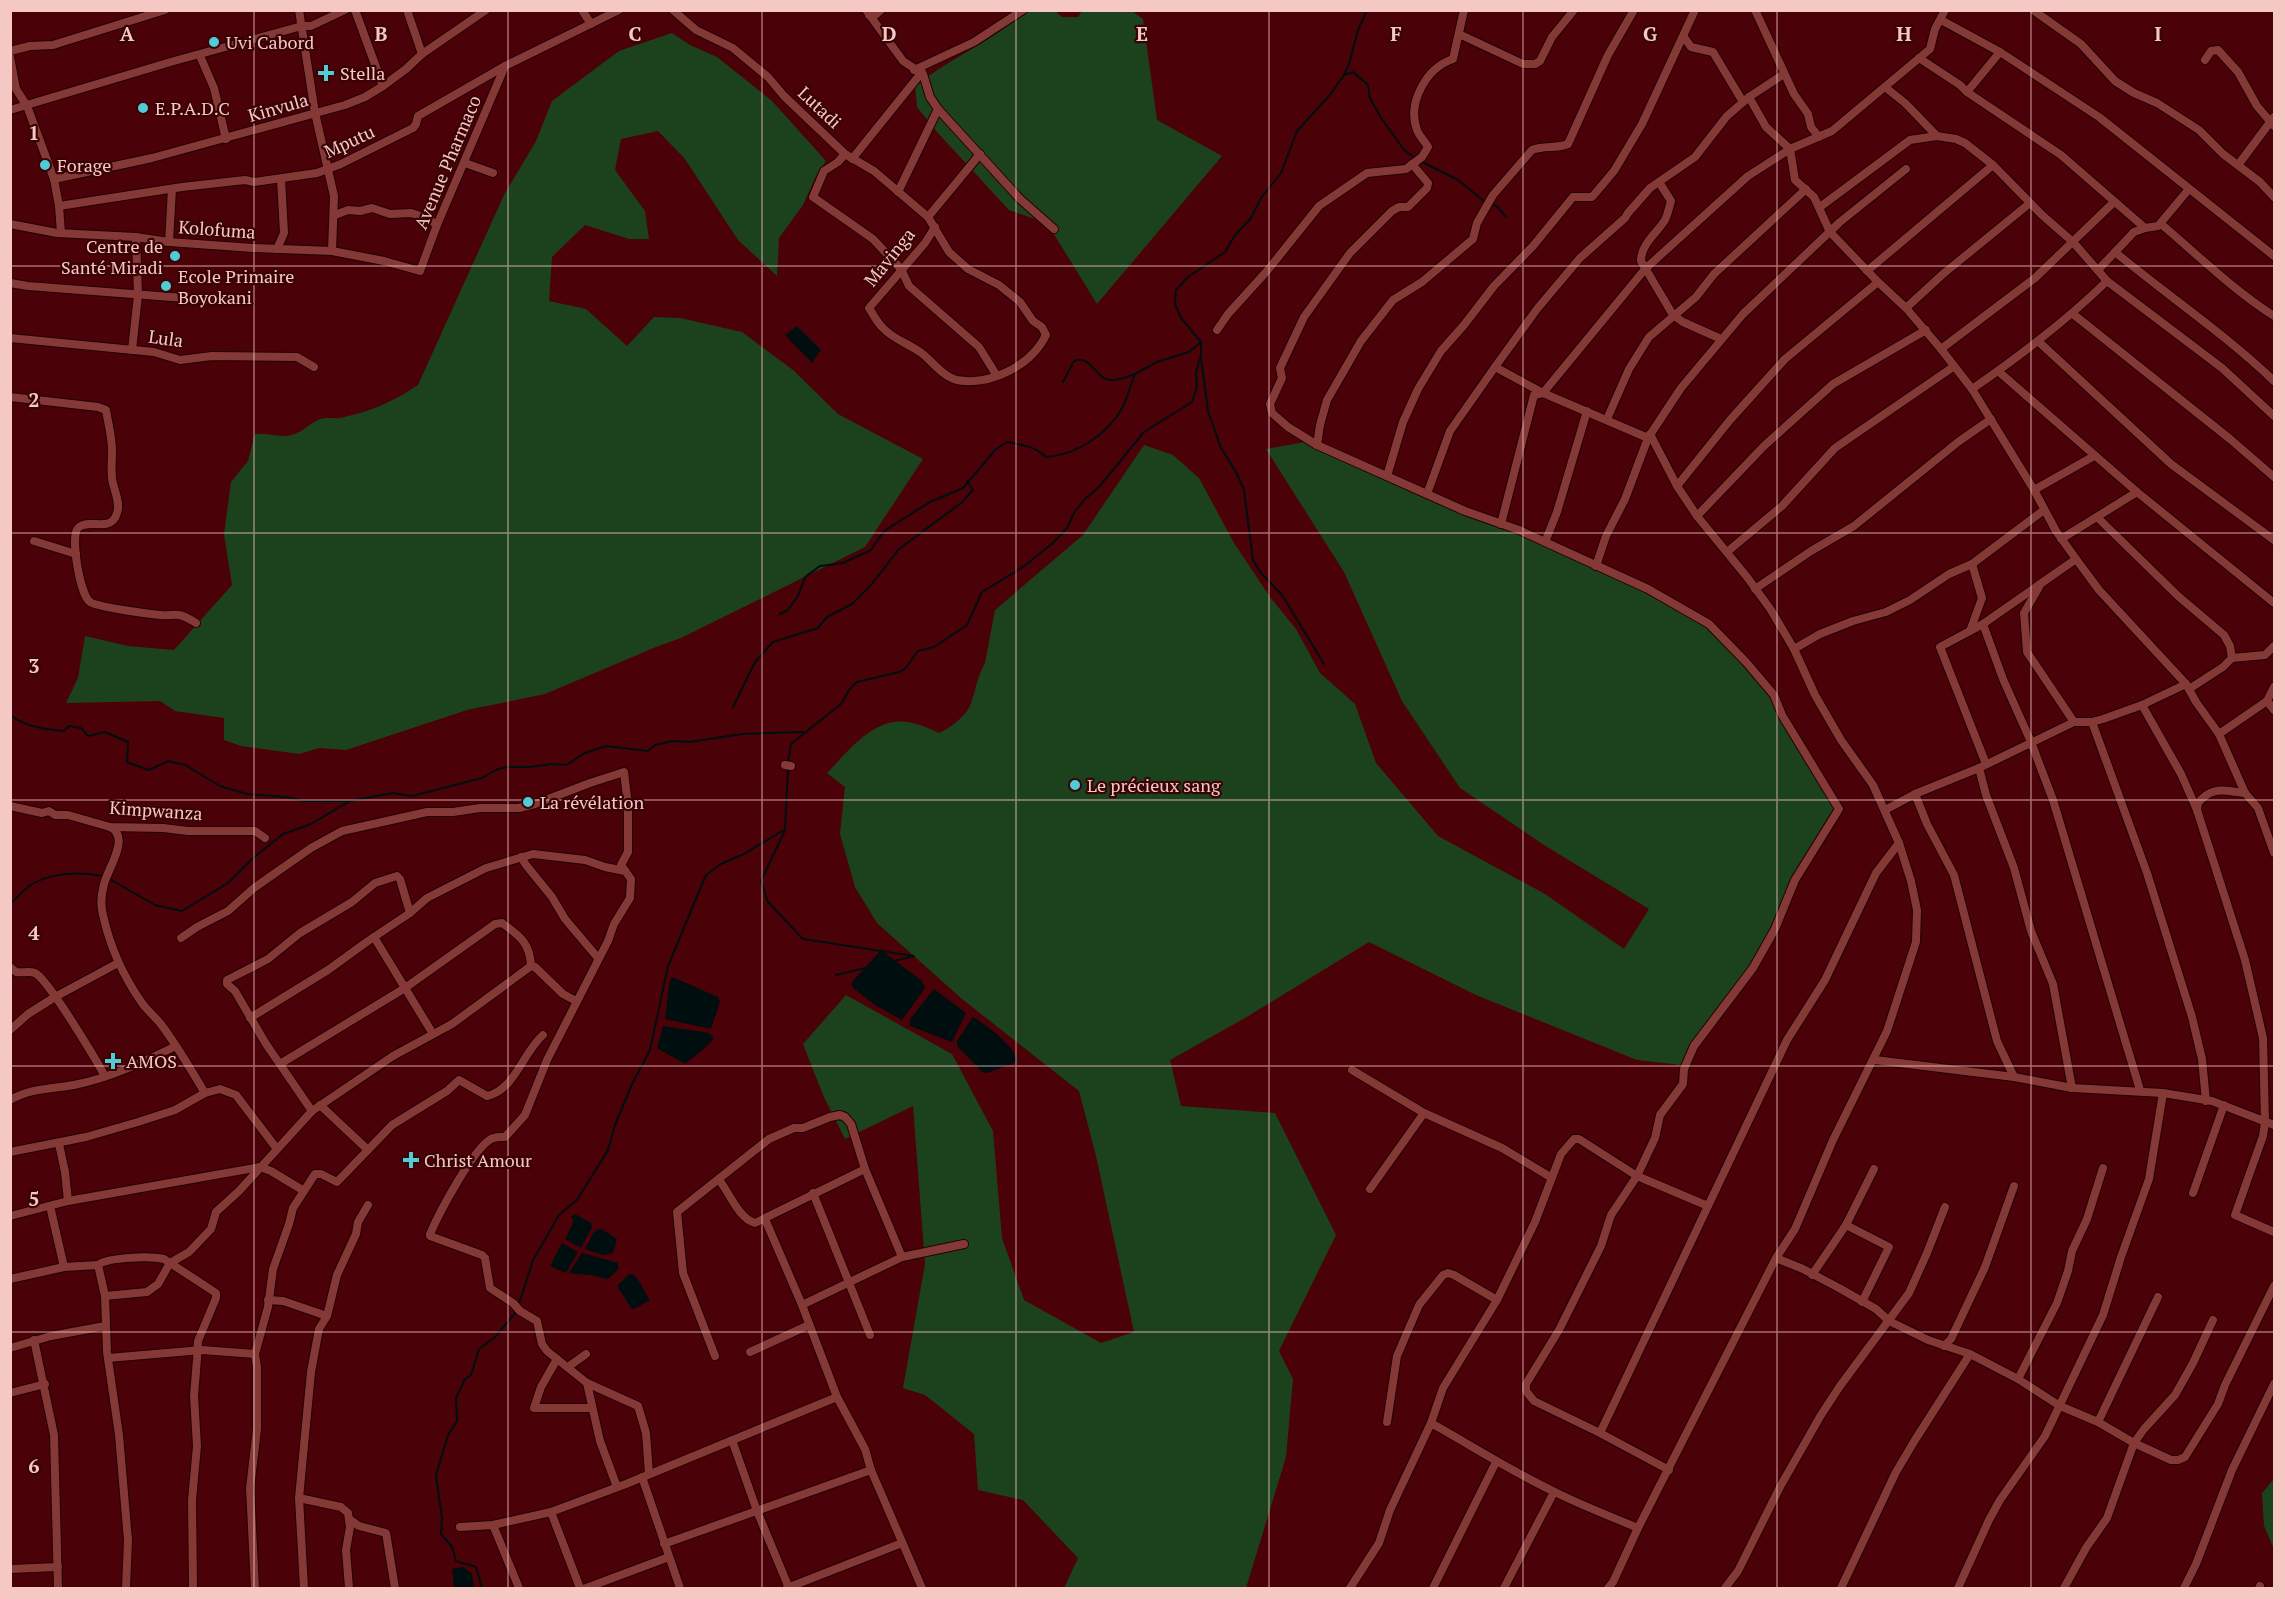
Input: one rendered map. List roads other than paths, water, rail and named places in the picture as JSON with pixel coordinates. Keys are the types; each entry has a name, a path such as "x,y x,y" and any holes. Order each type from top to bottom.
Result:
{"street":[{"path":"10,51 30,45 53,45 165,10"},
{"path":"299,10 315,113 334,196 333,251"},
{"path":"10,110 302,26 311,26 345,10"},
{"path":"355,10 383,86"},
{"path":"407,10 422,54"},
{"name":"Kinvula","path":"54,179 226,139 345,105 383,86 422,54 486,10"},
{"path":"582,10 591,24"},
{"name":"Mputu","path":"59,206 245,180 254,182 304,176 327,169 413,128 419,115 505,66 620,10"},
{"name":"Lutadi","path":"673,10 696,30 721,41 768,76 784,96 849,156 874,171 928,217 949,252 968,269 999,285 1020,302 1032,321 1042,327 1046,335 1036,350 1021,364 997,376"},
{"path":"867,13 874,16 881,10"},
{"path":"997,376 979,347 909,286 901,269 873,239 813,196 824,171 849,156 918,71 974,42 1023,10"},
{"path":"1217,330 1319,206 1367,173 1404,170 1416,161 1428,147 1417,131 1416,99 1420,89 1442,63 1453,59 1464,10"},
{"path":"1459,34 1524,64 1535,64 1540,61 1552,38 1574,10"},
{"path":"1317,445 1320,425 1328,400 1360,341 1393,300 1422,282 1473,239 1477,223 1500,185 1532,150 1541,147 1563,147 1568,144 1608,56 1634,10"},
{"path":"1387,476 1403,423 1418,389 1441,351 1464,326 1494,286 1533,246 1573,197 1592,197 1614,171 1642,124 1695,10"},
{"path":"1755,10 1784,74 1808,114 1811,127 1819,136"},
{"path":"1502,524 1534,395 1543,393 1645,269 1748,176 1790,149 1839,126 1931,47 1934,32 1945,10"},
{"path":"2033,10 2081,44 2115,81 2126,89 2157,103 2193,126 2223,154 2260,182 2274,197"},
{"path":"867,13 903,61 918,71 932,102 938,109 1020,199 1054,229"},
{"path":"1941,20 2000,52 2099,117 2274,256"},
{"path":"1684,37 1691,47 1713,52 1766,127 1790,149 1795,180 1814,197 1830,232 1906,308 1941,349 1972,389 2061,539 2099,590 2187,686 2219,734 2245,793 2258,808 2274,853"},
{"path":"2205,60 2211,51 2218,50 2238,72 2257,106 2273,122 2238,165"},
{"path":"1967,92 2000,52"},
{"path":"200,56 214,88 226,139"},
{"path":"10,57 16,90 27,106 54,179 61,233"},
{"path":"1919,58 2061,154 2145,228"},
{"name":"Avenue Pharmaco","path":"420,271 437,225 505,66"},
{"path":"1427,494 1450,431 1541,304 1580,258 1625,218 1646,193 1695,157 1720,123 1746,100 1784,74"},
{"path":"1886,87 1937,136"},
{"path":"898,192 938,109"},
{"path":"1820,207 1910,140 1937,136 1965,143 1993,165 2073,242 2107,281 2222,368 2274,416"},
{"path":"928,217 980,154"},
{"path":"1416,161 1428,183 1427,188 1407,207 1399,207 1392,211 1346,258 1304,317 1280,368 1282,378 1270,404 1270,411 1288,427 1317,445 1473,514 1545,542 1648,589 1702,619 1716,630 1774,695 1782,715 1839,809 1795,880 1775,929 1753,968 1694,1046 1684,1069 1683,1084 1660,1114 1655,1138 1637,1176 1611,1215 1601,1246 1559,1330 1526,1384 1526,1391 1534,1401 1669,1470"},
{"path":"465,163 493,173"},
{"path":"1867,271 1993,165"},
{"path":"1596,566 1606,536 1625,499 1649,436 1682,388 1743,314 1851,212 1906,169"},
{"path":"277,249 284,233 281,179"},
{"path":"1659,182 1671,201 1664,221 1655,230 1641,255 1641,261 1673,315 1721,339"},
{"path":"170,242 172,189"},
{"path":"1607,419 1625,376 1644,342 1696,297 1714,274 1806,189"},
{"path":"2098,270 2134,232 2161,224 2189,189"},
{"path":"1941,349 2036,278 2114,202"},
{"path":"1906,308 1942,274 2030,203"},
{"path":"335,215 348,210 360,211 372,208 390,214 411,213 427,218 437,225"},
{"name":"Kolofuma","path":"10,224 61,233 333,251 420,271"},
{"path":"2161,224 2221,278 2274,316"},
{"name":"Mavinga","path":"937,231 901,269 869,308 885,330 902,343 921,353 954,379 974,381 997,376"},
{"path":"132,351 138,294 136,237"},
{"path":"2115,252 2200,321 2242,351 2274,381"},
{"path":"1972,389 2039,342 2073,314 2107,281"},
{"path":"1677,486 1730,420 1785,359 1878,282"},
{"path":"10,283 224,301"},
{"path":"2073,314 2230,439 2274,477"},
{"path":"1697,516 1764,446 1833,384 1926,330"},
{"name":"Lula","path":"10,338 154,352 180,360 212,356 297,357 314,367"},
{"path":"2039,342 2171,464 2274,540"},
{"path":"1727,552 1782,506 1835,448 1953,366"},
{"path":"1495,367 1543,393 1649,436 1697,516 1755,589 1794,649 1841,740 1873,785 1899,843 1917,910 1916,942 1887,1031 1875,1060 1833,1140 1795,1229 1776,1258 1638,1528 1611,1586 1622,1588"},
{"path":"1998,371 2094,456 2274,603"},
{"path":"10,397 98,407 106,410 112,449 112,480 118,506 117,514 112,522 105,525 85,525 79,527 76,532 76,554 84,596 90,602 162,615 180,615 196,623"},
{"path":"1545,542 1557,512 1587,411"},
{"path":"1755,589 1854,526 1990,419"},
{"path":"2034,490 2094,456"},
{"path":"2061,539 2137,492"},
{"path":"1794,649 1831,630 1886,612 1910,600 1949,574 1972,564 2044,510"},
{"path":"2097,517 2178,596 2224,635 2232,658"},
{"path":"34,541 76,554"},
{"path":"2072,1088 2053,984 2031,931 2014,868 1986,795 1982,766 1954,681 1939,650 1942,645 1983,624 2076,559"},
{"path":"1970,631 1982,598 1972,564"},
{"path":"2041,584 2024,613 2027,652 2074,722"},
{"path":"1983,624 2003,679 2054,800 2140,1090"},
{"path":"1885,810 1915,794 1982,766 2074,722 2092,722 2142,705 2187,686 2223,667 2232,658 2265,655 2274,646"},
{"path":"2219,734 2267,701 2274,687"},
{"path":"2267,701 2274,710"},
{"path":"2142,705 2181,774 2197,810 2252,985 2263,1038 2265,1122 2258,1153 2235,1215 2274,1232"},
{"path":"2092,722 2146,873 2192,1017 2202,1059 2206,1101"},
{"path":"181,938 228,911 254,888 311,848 342,831 427,812 519,807 535,804 624,772 628,805 628,852 621,865 631,879 630,898 614,924 609,941 598,958 547,1060 525,1115 505,1137 494,1137 477,1154 448,1197 430,1236 482,1255 485,1258 490,1288 537,1321 542,1344 557,1359 587,1383 638,1406 646,1433 645,1476 664,1544 680,1588"},
{"path":"2197,810 2198,803 2211,791 2245,793"},
{"path":"1915,794 1927,824 1954,874 1998,1041 2014,1077"},
{"name":"Kimpwanza","path":"10,806 42,813 49,811 55,815 68,815 110,827 188,831 255,831 265,838"},
{"path":"110,827 116,830 118,835 118,849 105,881 101,906 118,963 143,1005 160,1023 205,1093"},
{"path":"1600,1433 1787,1040 1826,980 1876,873 1899,843"},
{"path":"250,1018 328,970 410,913 427,898 470,875 521,856 533,854 585,860 626,871"},
{"path":"521,856 526,866 552,897 565,919 598,958"},
{"path":"312,1112 250,1018 235,991 227,984 229,978 260,963 300,933 352,902 375,883 390,877 397,876 400,879 410,913"},
{"path":"280,1064 405,988 495,924 502,923 522,940 531,952 531,966"},
{"path":"374,937 433,1034"},
{"path":"10,1029 54,996 118,963"},
{"path":"531,966 536,967 563,994 576,1001"},
{"path":"105,1296 147,1292 158,1284 170,1263 189,1252 211,1229 216,1212 239,1191 320,1105 393,1056 452,1024 531,966"},
{"path":"10,967 16,972 30,972 38,975 105,1076"},
{"path":"255,1588 250,1488 257,1429 258,1367 255,1354 273,1269 289,1224 292,1208 315,1174 321,1174 337,1182 392,1125 447,1091 459,1080 487,1096 499,1092 513,1077 535,1041 543,1035"},
{"path":"10,1100 24,1092 74,1084 105,1076 145,1062 176,1046"},
{"path":"1875,1060 2014,1077 2072,1088 2163,1093 2224,1105 2274,1125"},
{"path":"1352,1070 1424,1113 1502,1148 1552,1178"},
{"path":"10,1152 59,1144 176,1110 205,1093 220,1089 236,1095 277,1149"},
{"path":"1958,1588 1994,1510 2044,1436 2103,1315 2149,1179 2163,1093"},
{"path":"320,1105 368,1150"},
{"path":"2193,1193 2224,1105"},
{"path":"1370,1189 1424,1113"},
{"path":"716,1356 683,1273 677,1212 769,1139 794,1128 803,1128 830,1117 840,1115 845,1117 851,1125 865,1169 902,1257"},
{"path":"1350,1588 1378,1543 1390,1510 1431,1423 1443,1388 1497,1300 1534,1222 1561,1154 1574,1139 1579,1139 1637,1176 1708,1206"},
{"path":"59,1144 68,1201"},
{"path":"10,1216 68,1201 260,1167 304,1191"},
{"path":"1812,1275 1846,1225 1874,1168"},
{"path":"2018,1379 2057,1303 2072,1251 2087,1219 2103,1168"},
{"path":"719,1180 749,1221 755,1222 865,1169"},
{"path":"1944,1346 1951,1339 1985,1267 2014,1186"},
{"path":"813,1193 870,1335"},
{"path":"304,1588 299,1498 311,1372 319,1329 327,1316 337,1275 356,1234 358,1222 368,1205"},
{"path":"50,1206 64,1267"},
{"path":"1725,1588 1738,1571 1781,1485 1821,1415 1909,1293 1945,1207"},
{"path":"765,1219 837,1397 865,1449 871,1470 922,1588"},
{"path":"1846,1225 1889,1247 1862,1302"},
{"path":"801,1305 902,1257 964,1244"},
{"path":"10,1279 64,1267 98,1265 116,1259 156,1257 164,1258 216,1293 198,1341 197,1351 194,1395 197,1446 192,1500 193,1588"},
{"path":"1776,1258 1876,1309 1890,1320 1928,1340 1970,1354 2018,1379 2060,1406 2098,1422 2134,1443 2171,1460 2185,1457 2218,1404 2225,1385 2266,1307 2274,1286"},
{"path":"98,1265 105,1296 108,1358 119,1435 128,1540 126,1588"},
{"path":"1388,1422 1396,1356 1419,1305 1443,1275 1448,1273 1454,1275 1497,1300"},
{"path":"2098,1422 2158,1297"},
{"path":"268,1300 283,1301 327,1316"},
{"path":"2064,1588 2086,1548 2107,1518 2134,1443 2175,1395 2213,1320"},
{"path":"750,1352 809,1325"},
{"path":"10,1348 34,1340 105,1326"},
{"path":"34,1340 54,1435 58,1588"},
{"path":"108,1358 197,1351 255,1354"},
{"path":"568,1367 586,1354"},
{"path":"1841,1588 1901,1464 1970,1354"},
{"path":"557,1359 541,1387 534,1408 592,1408"},
{"path":"587,1383 600,1441 616,1487"},
{"path":"10,1393 45,1384"},
{"path":"2184,1588 2196,1564 2232,1470 2274,1384"},
{"path":"460,1527 493,1525 551,1512 837,1397"},
{"path":"1431,1423 1474,1446 1496,1462 1554,1492 1638,1528"},
{"path":"732,1440 788,1588 902,1543"},
{"path":"1433,1588 1496,1462"},
{"path":"664,1544 871,1470"},
{"path":"1504,1588 1554,1492"},
{"path":"299,1498 346,1509 349,1519 346,1550 349,1588"},
{"path":"551,1512 580,1588"},
{"path":"349,1519 359,1526 386,1533 396,1588"},
{"path":"493,1525 519,1588"},
{"path":"586,1588 669,1557"},
{"path":"10,1569 58,1567"}],"waterway":[{"path":"788,763 791,744 842,703 849,690 857,682 905,669 918,651 934,647 967,625 982,592 1023,567 1053,543 1067,528 1074,513 1084,500 1099,487 1144,432 1192,402 1197,387 1196,372 1201,356 1201,342 1181,318 1175,304 1176,290 1188,277 1225,252 1235,235 1251,218 1261,198 1281,173 1297,131 1329,96 1344,75 1358,30 1367,10"},
{"path":"1344,75 1353,72 1368,85 1370,98 1381,118 1405,151 1417,159"},
{"path":"1422,162 1458,180 1485,202"},
{"path":"1490,204 1497,206 1506,217"},
{"path":"780,614 788,610 798,596 805,577 820,566 843,563 871,550 884,531 930,502 963,488 995,450 1007,442 1033,448 1046,457 1070,452 1091,441 1118,415 1135,374 1157,362 1189,352 1201,342"},
{"path":"1201,359 1208,411 1221,448 1244,490 1253,560 1261,573 1282,595 1324,664"},
{"path":"1063,382 1074,361 1079,360 1088,363 1102,377 1109,380 1135,374"},
{"path":"733,707 755,662 773,642 818,628 827,617 852,604 871,585 899,549 961,503 973,490 967,481"},
{"path":"10,715 29,725 42,728 64,731 69,726 81,728 88,736 105,732 128,742 127,762 149,770 168,761 185,765 220,786 247,794 304,801 350,801 393,793 412,796 482,778 507,767 566,765 585,753 606,746 648,751 655,745 673,741 690,742 742,734 803,732"},
{"path":"788,769 785,830 761,881 768,902 803,939 914,956 894,961"},
{"path":"108,878 155,905 182,911 228,883 252,859 283,834 311,824 348,802"},
{"path":"518,1307 533,1260 559,1215 577,1200 608,1150 615,1125 632,1084 650,1050 668,966 706,875 721,864 744,854 784,830"},
{"path":"10,904 29,886 49,877 76,874 103,876"},
{"path":"836,975 865,968"},
{"path":"482,1588 476,1567 456,1561 452,1547 441,1534 442,1518 436,1475 448,1435 457,1421 456,1398 465,1379 471,1375 479,1349 495,1337 516,1312"}],"place":[{"name":"Uvi Cabord","path":"214,42"},
{"name":"Stella","path":"326,73"},
{"name":"E.P.A.D.C","path":"143,108"},
{"name":"Forage","path":"45,165"},
{"name":"Centre de Santé Miradi","path":"175,256"},
{"name":"Ecole Primaire Boyokani","path":"166,286"},
{"name":"Le précieux sang","path":"1075,785"},
{"name":"La révélation","path":"528,802"},
{"name":"AMOS","path":"113,1061"},
{"name":"Christ Amour","path":"411,1160"}]}
